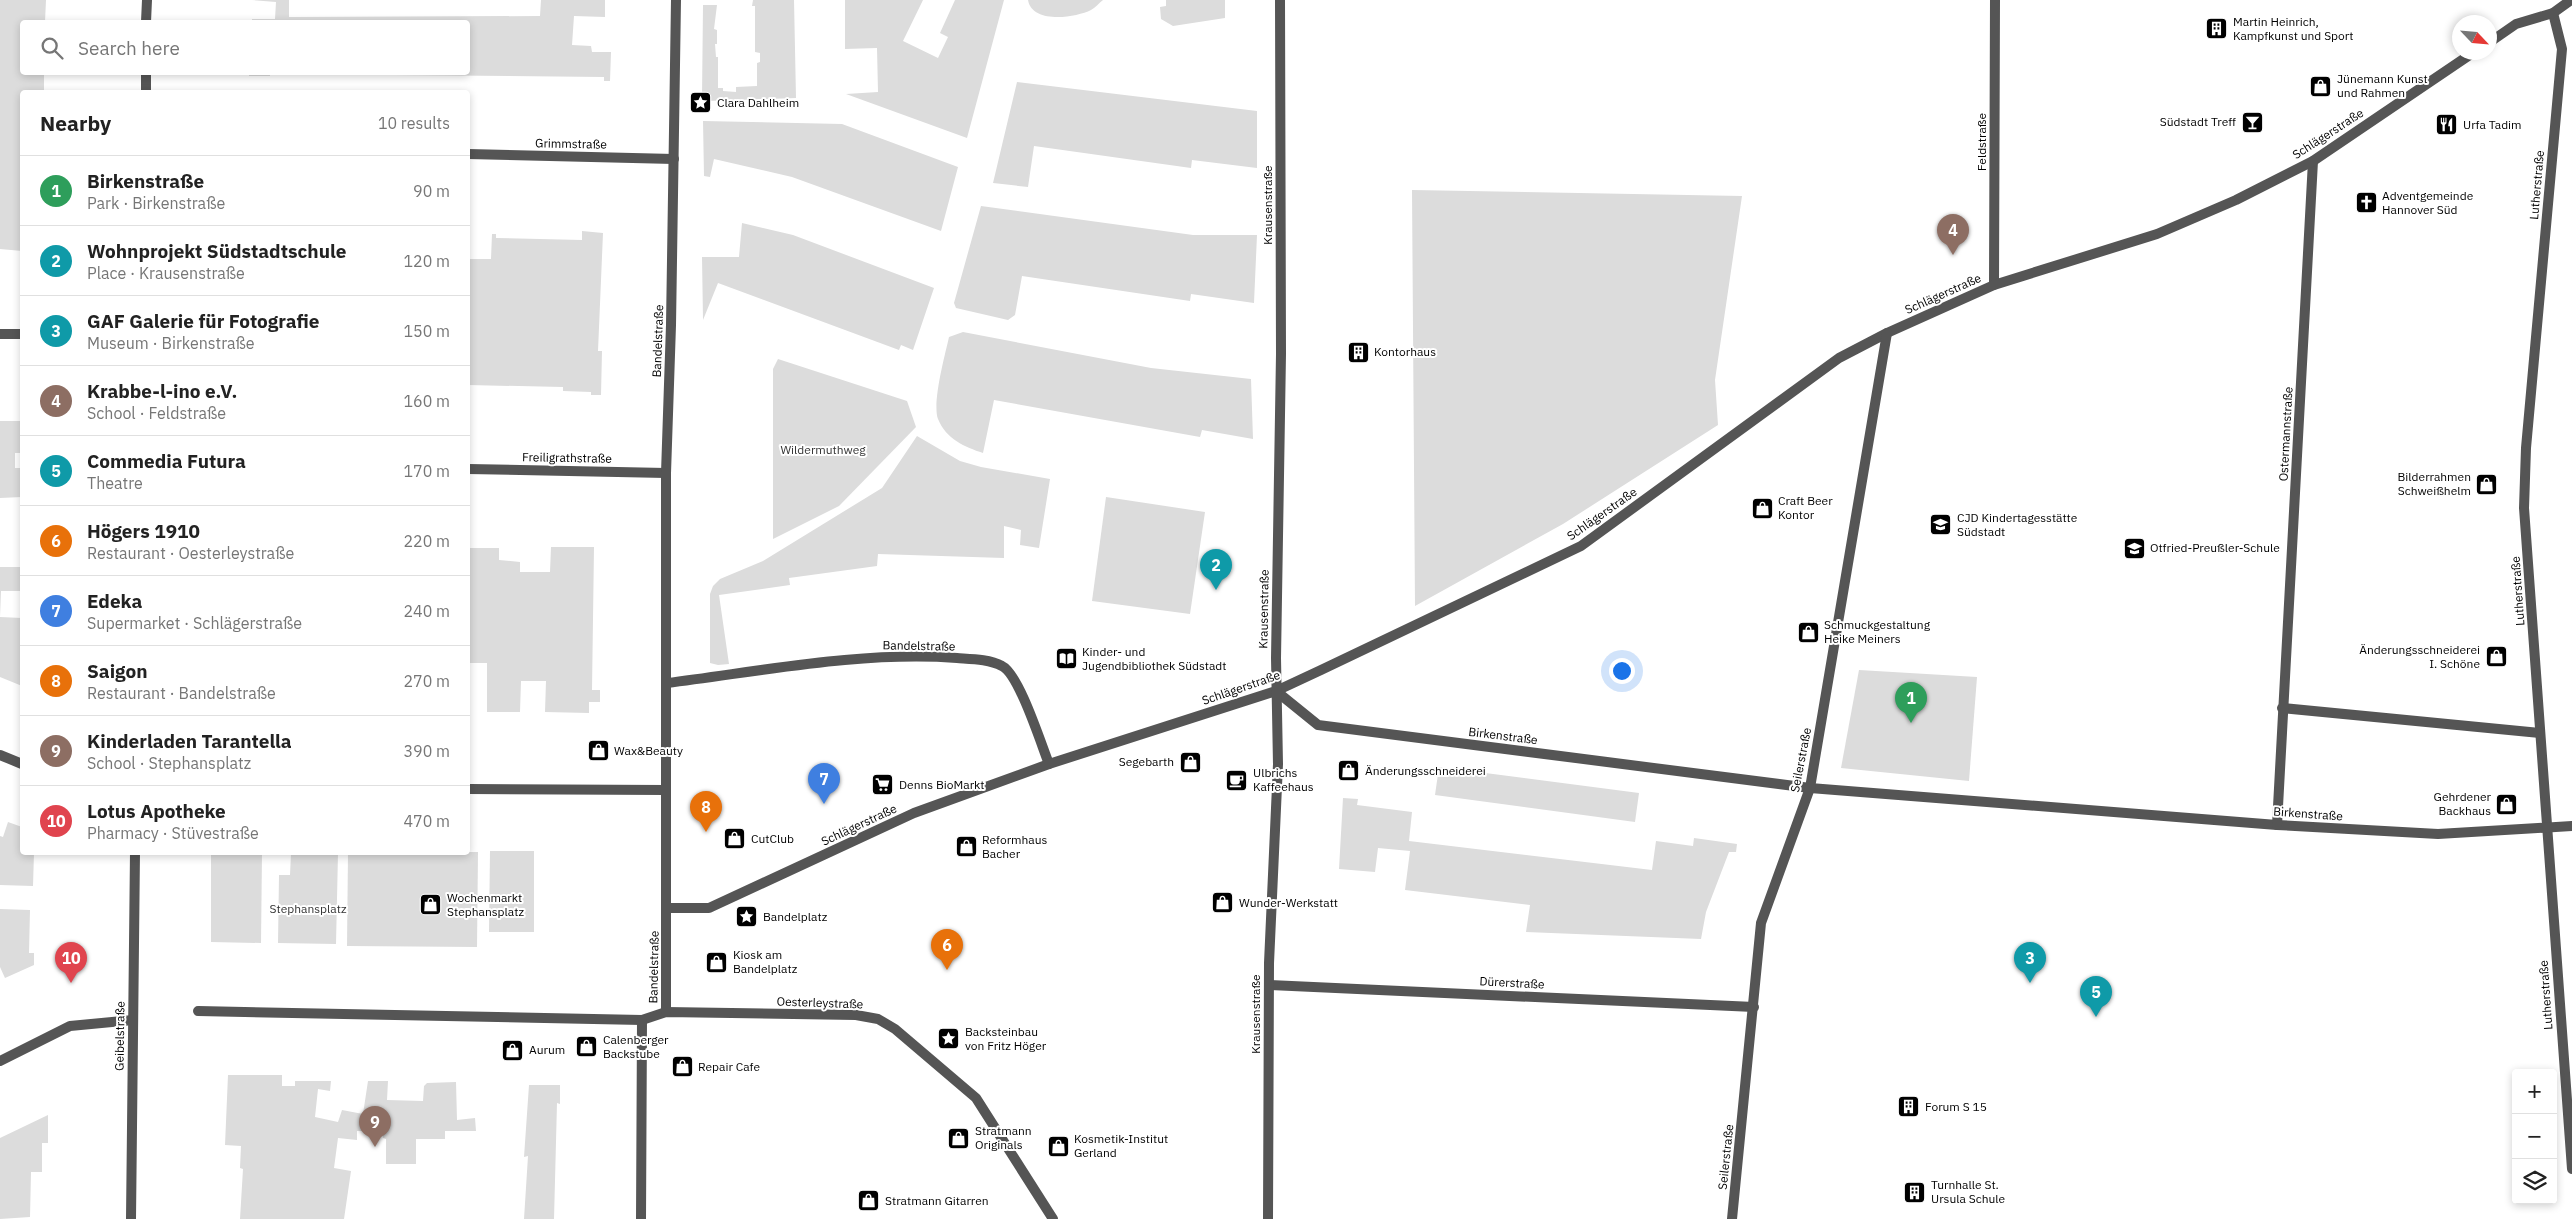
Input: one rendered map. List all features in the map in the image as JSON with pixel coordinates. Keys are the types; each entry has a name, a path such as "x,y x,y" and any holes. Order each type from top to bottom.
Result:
{"street":[{"path":"146,20 147,0"},
{"name":"Bandelstraße","path":"666,1012 666,473 676,0"},
{"name":"Krausenstraße","path":"1268,1219 1269,985 1278,764 1276,690 1281,354 1280,0"},
{"name":"Feldstraße","path":"1994,285 1995,0"},
{"path":"2497,37 2516,24 2553,13 2571,0"},
{"name":"Lutherstraße","path":"2553,13 2562,49 2526,448 2524,508 2572,1169"},
{"name":"Schlägerstraße","path":"667,908 709,908 914,813 1049,764 1276,690 1581,546 1839,358 1887,333 1994,285 2157,234 2236,200 2313,161 2462,60"},
{"path":"146,75 146,90"},
{"name":"Grimmstraße","path":"470,154 674,159"},
{"name":"Ostermannstraße","path":"2277,825 2313,161"},
{"name":"Seilerstraße","path":"1732,1219 1761,923 1810,788 1887,333"},
{"path":"0,334 20,334"},
{"name":"Freiligrathstraße","path":"470,469 666,473"},
{"name":"Bandelstraße","path":"667,683 866,658 924,656 982,660 1003,666 1018,685 1049,764"},
{"name":"Birkenstraße","path":"1276,690 1318,725 1810,788 2277,825 2438,834 2547,829 2572,826"},
{"path":"2282,708 2540,732"},
{"path":"0,755 20,763"},
{"path":"470,789 666,790"},
{"name":"Geibelstraße","path":"131,1219 135,855"},
{"name":"Dürerstraße","path":"1269,985 1754,1007"},
{"path":"198,1011 642,1020"},
{"name":"Oesterleystraße","path":"642,1020 666,1012 856,1015 878,1019 895,1029 976,1098 1053,1219"},
{"path":"0,1061 70,1026 133,1020"},
{"name":"Bandelstraße","path":"641,1219 642,1020"}],"green space":[{"path":"0,0 46,0 45,20 20,20 20,75 44,75 44,90 20,90 20,251 0,249"},
{"path":"252,0 289,0 289,17 540,16 541,0 605,0 605,17 574,16 572,45 591,46 592,52 611,52 610,81 604,81 604,77 394,75 470,75 470,20 252,20 275,19 276,2"},
{"path":"753,0 794,0 796,98 707,101 702,97 703,5 717,5 714,29 717,30 717,44 715,44 716,57 718,57 718,88 723,88 723,91 736,92 736,87 757,86 757,63 760,62 760,53 755,52 755,6 752,6"},
{"path":"845,0 923,0 903,41 938,58 948,37 940,33 955,0 1004,0 967,138 846,94 878,92 877,48 845,49"},
{"path":"1028,0 1103,0 1084,13 1055,17 1037,13 1031,8"},
{"path":"1166,0 1225,0 1225,18 1173,26 1161,19 1160,7 1166,6"},
{"path":"249,75 270,75 270,76"},
{"path":"1017,82 1257,111 1257,168 1192,160 1191,168 1034,146 1028,187 993,183"},
{"path":"703,121 842,124 958,167 941,231 792,177 714,159 710,177 704,176"},
{"path":"1412,190 1742,196 1715,380 1718,425 1563,524 1415,606"},
{"path":"981,206 1193,235 1257,235 1254,303 1191,294 1190,301 1022,276 1015,315 1008,320 956,308 954,303"},
{"path":"742,223 793,235 934,288 913,350 901,345 899,350 718,283 703,320 702,257 739,257"},
{"path":"582,231 603,233 598,351 602,351 601,395 591,395 591,392 563,391 563,387 470,385 470,259 491,259 492,234 496,234 496,238 582,240"},
{"path":"963,332 1151,368 1251,379 1253,439 1202,430 1200,437 994,400 983,453 976,451 963,445 946,432 941,426 937,412 940,379 949,337"},
{"name":"Wildermuthweg","path":"778,359 907,401 916,427 839,506 773,539 773,369"},
{"path":"0,421 20,421 20,453 15,453 15,468 20,468 20,497 0,498"},
{"path":"917,436 960,461 981,467 1050,479 1039,548 1020,545 1021,530 1004,526 1004,558 878,554 877,566 789,578 790,585 719,595 729,664 718,665 710,663 710,594 713,586 720,579 763,561 882,488"},
{"path":"1106,497 1205,512 1190,614 1092,601"},
{"path":"551,547 594,547 592,690 600,690 600,702 589,702 589,713 545,712 546,681 521,681 520,712 487,712 487,663 470,663 470,548 499,548 499,560 520,562 520,572 550,572"},
{"path":"0,567 20,567 20,591 1,591 0,617"},
{"path":"0,617 20,618 20,685 0,677"},
{"path":"1859,670 1977,677 1969,781 1841,768"},
{"path":"1439,767 1639,793 1635,822 1435,795"},
{"path":"1343,798 1358,799 1357,805 1412,812 1409,841 1652,870 1656,841 1693,846 1694,838 1737,844 1736,852 1729,852 1706,912 1701,939 1526,932 1530,905 1405,890 1410,851 1378,848 1375,872 1339,869"},
{"path":"8,822 20,826 20,855 34,855 33,886 0,885 0,836 3,837"},
{"path":"490,851 534,851 534,932 489,932"},
{"path":"470,852 478,852 477,947 347,946 348,855 470,855"},
{"path":"211,855 262,855 261,943 211,942"},
{"name":"Stephansplatz","path":"291,855 338,855 336,944 278,943 279,875 290,875"},
{"path":"0,909 30,910 29,953 34,953 34,965 5,978 0,967"},
{"path":"228,1075 282,1075 282,1086 295,1086 295,1081 331,1081 330,1091 318,1089 315,1117 338,1122 342,1110 363,1114 368,1081 388,1081 387,1100 423,1101 424,1086 427,1083 456,1082 457,1120 475,1118 476,1131 445,1131 445,1139 416,1139 416,1164 386,1164 386,1139 383,1138 382,1131 357,1131 357,1140 338,1138 334,1168 351,1171 344,1219 240,1219 243,1169 240,1168 241,1146 225,1145"},
{"path":"529,1085 560,1085 560,1104 557,1103 554,1219 524,1219 528,1156 524,1157"},
{"path":"48,1115 48,1143 42,1143 42,1172 31,1172 30,1217 0,1219 0,1138"}],"place":[{"name":"Martin Heinrich, Kampfkunst und Sport","path":"2217,29"},
{"name":"Jünemann Kunst und Rahmen","path":"2321,86"},
{"name":"Clara Dahlheim","path":"701,103"},
{"name":"Südstadt Treff","path":"2252,122"},
{"name":"Urfa Tadim","path":"2447,125"},
{"name":"Adventgemeinde Hannover Süd","path":"2366,203"},
{"name":"Krabbe-l-ino e.V.","path":"1953,255"},
{"name":"Kontorhaus","path":"1358,352"},
{"name":"Bilderrahmen Schweißhelm","path":"2487,484"},
{"name":"Craft Beer Kontor","path":"1762,508"},
{"name":"CJD Kindertagesstätte Südstadt","path":"1941,525"},
{"name":"Otfried-Preußler-Schule","path":"2134,548"},
{"name":"Wohnprojekt Südstadtschule","path":"1216,590"},
{"name":"Schmuckgestaltung Heike Meiners","path":"1808,632"},
{"name":"Änderungsschneiderei I. Schöne","path":"2496,657"},
{"name":"Kinder- und Jugendbibliothek Südstadt","path":"1066,659"},
{"name":"Birkenstraße","path":"1911,723"},
{"name":"Wax&Beauty","path":"598,751"},
{"name":"Segebarth","path":"1190,762"},
{"name":"Änderungsschneiderei","path":"1349,771"},
{"name":"Ulbrichs Kaffeehaus","path":"1237,780"},
{"name":"Denns BioMarkt","path":"883,785"},
{"name":"Edeka","path":"824,804"},
{"name":"Gehrdener Backhaus","path":"2507,804"},
{"name":"Saigon","path":"706,832"},
{"name":"CutClub","path":"735,839"},
{"name":"Reformhaus Bacher","path":"966,847"},
{"name":"Wunder-Werkstatt","path":"1223,903"},
{"name":"Wochenmarkt Stephansplatz","path":"431,905"},
{"name":"Bandelplatz","path":"747,917"},
{"name":"Kiosk am Bandelplatz","path":"717,962"},
{"name":"Högers 1910","path":"947,970"},
{"name":"Lotus Apotheke","path":"71,983"},
{"name":"GAF Galerie für Fotografie","path":"2030,983"},
{"name":"Commedia Futura","path":"2096,1017"},
{"name":"Backsteinbau von Fritz Höger","path":"949,1039"},
{"name":"Calenberger Backstube","path":"587,1047"},
{"name":"Aurum","path":"513,1050"},
{"name":"Repair Cafe","path":"682,1067"},
{"name":"Forum S 15","path":"1909,1107"},
{"name":"Stratmann Originals","path":"959,1138"},
{"name":"Kosmetik-Institut Gerland","path":"1058,1146"},
{"name":"Kinderladen Tarantella","path":"375,1147"},
{"name":"Turnhalle St. Ursula Schule","path":"1915,1192"},
{"name":"Stratmann Gitarren","path":"869,1201"}]}
